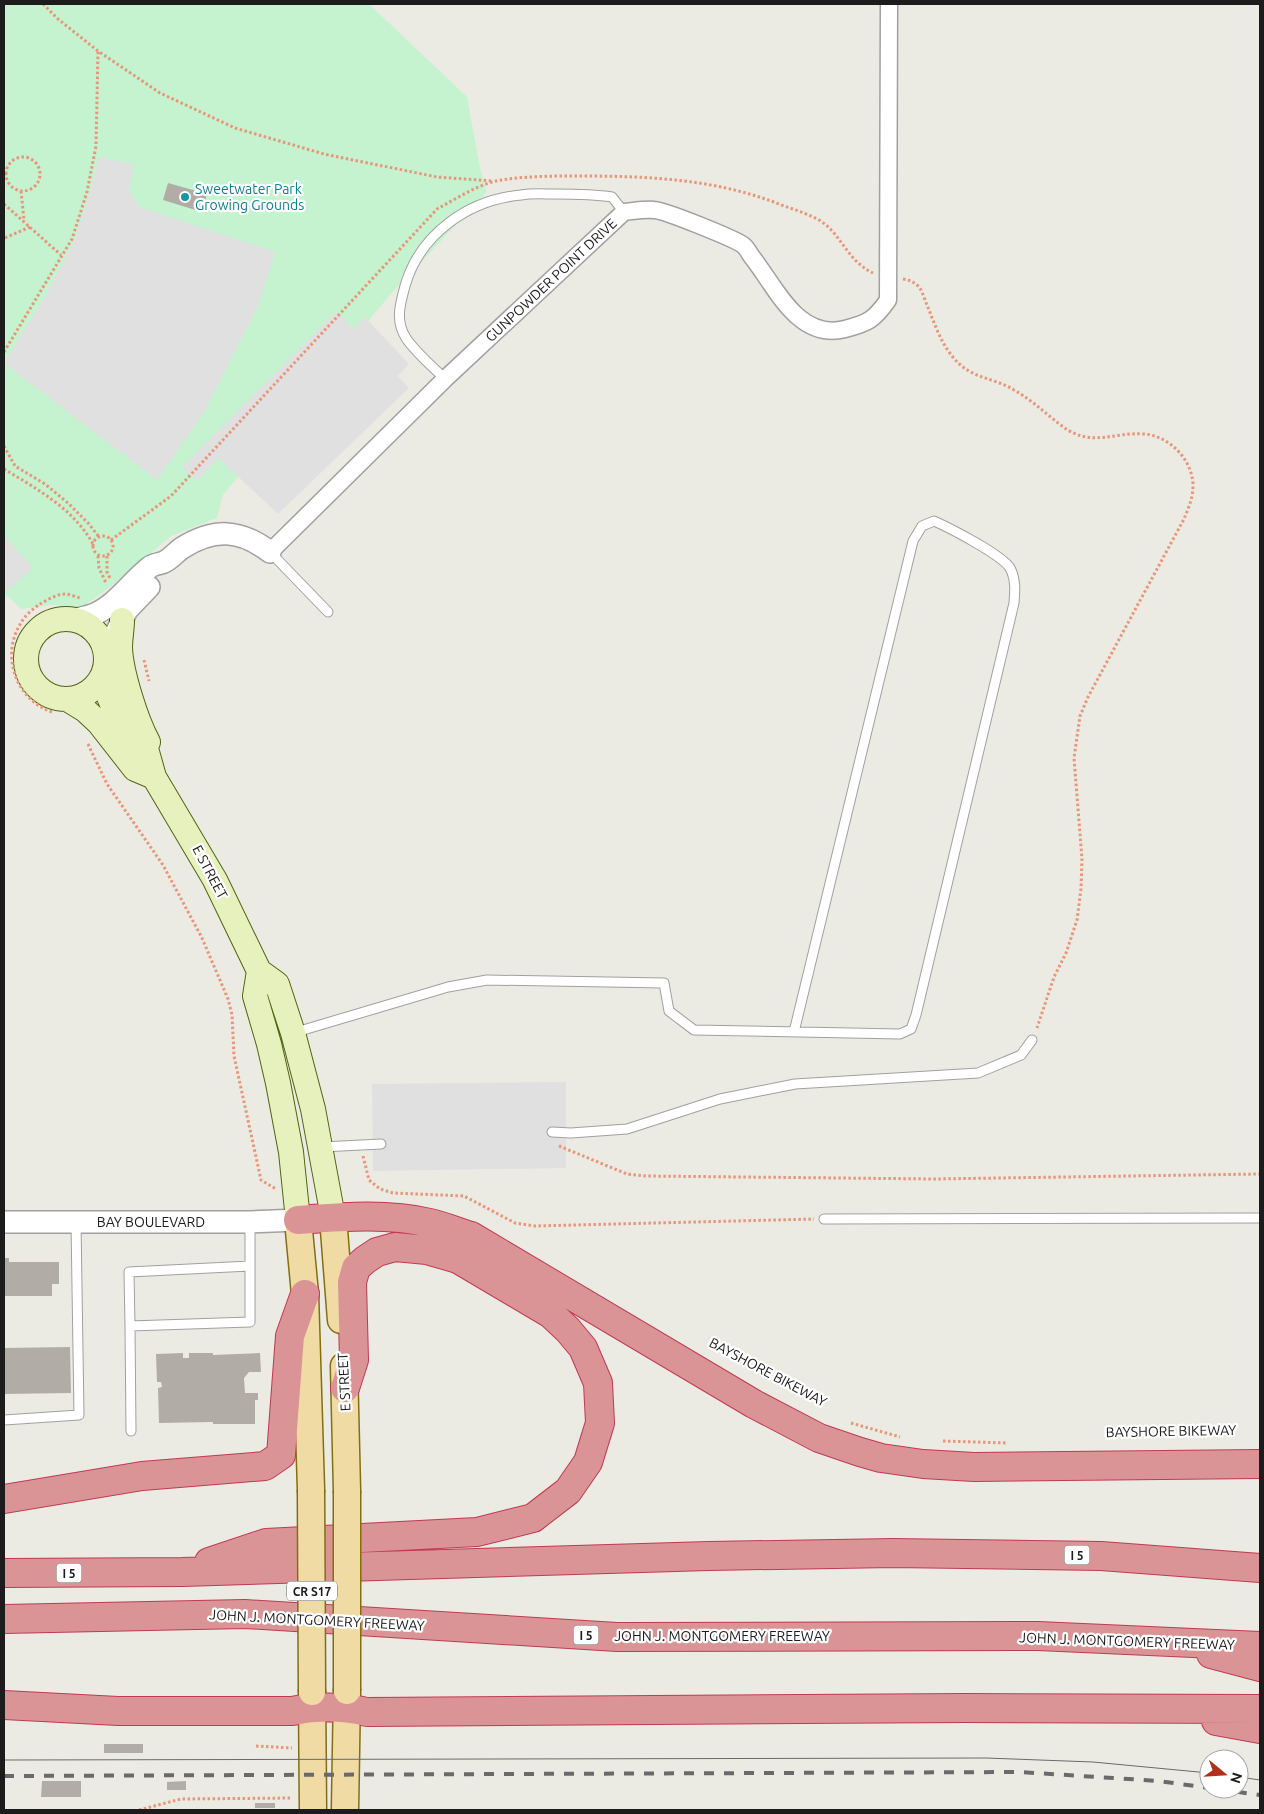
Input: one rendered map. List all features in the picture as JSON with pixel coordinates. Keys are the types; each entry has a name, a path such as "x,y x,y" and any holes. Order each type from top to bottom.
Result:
{"highway":[{"path":"298,1220 386,1218 430,1223 471,1236 754,1404 819,1438 874,1456 922,1464 974,1467 1260,1464"},
{"path":"182,1572 266,1543 477,1532 533,1518 568,1491 588,1462 600,1423 598,1384 583,1348 568,1330 551,1314 458,1259 426,1250 395,1247 377,1252 356,1268 352,1282 354,1360 345,1388"},
{"path":"4,1499 142,1476 265,1466 281,1455 290,1336 305,1294"},
{"name":"I 5","path":"4,1573 182,1572 893,1553 1101,1556 1260,1568"},
{"name":"JOHN J. MONTGOMERY FREEWAY","path":"4,1619 245,1614 617,1637 1038,1636 1260,1646"},
{"path":"1169,1642 1260,1667"},
{"path":"4,1705 128,1711 287,1711 312,1699 346,1699 367,1712 965,1708 1260,1709"},
{"path":"1154,1708 1260,1729"}],"main road":[{"path":"62,706 87,693 95,686 103,667 102,643 95,632 85,624 72,620 54,621 46,625 33,637 26,653 28,670 34,683 43,692 54,697 62,706 85,710 99,723 135,769 154,776"},
{"path":"122,620 120,648 122,666 132,700 147,740 160,757 183,798 184,826"},
{"name":"E STREET","path":"103,667 115,711 147,752 154,776 215,880 259,971 277,984 293,1033 322,1147 333,1218 345,1388 347,1491 345,1810"},
{"path":"259,971 255,996 280,1091 291,1152 298,1220"},
{"name":"CR S17","path":"298,1220 305,1294 311,1490 312,1699 307,1804"}],"street":[{"name":"GUNPOWDER POINT DRIVE","path":"270,552 446,379 624,212 656,209 743,245 785,304 799,318 816,328 835,331 860,325 877,316 888,300 886,277 889,4"},
{"path":"72,620 94,614 118,599 151,566 165,562 195,540 225,533 242,536 258,542 270,552"},
{"path":"103,667 122,620 128,610 158,578 165,562"},
{"name":"BAY BOULEVARD","path":"4,1222 250,1222 298,1220"}],"lane":[{"path":"446,379 406,338 398,321 400,302 414,262 428,242 448,223 471,208 521,194 594,194 612,197 624,212"},
{"path":"293,1033 448,987 487,980 664,983 669,1011 694,1030 794,1032 900,1034 910,1028 916,1016 1014,602 1016,586 1010,567 995,555 947,527 934,522 922,526 913,541 794,1032"},
{"path":"270,552 328,612"},
{"path":"552,1132 571,1133 627,1129 720,1099 796,1084 978,1073 1021,1055 1032,1040"},
{"path":"322,1147 381,1144"},
{"path":"824,1219 1260,1218"},
{"path":"4,1420 80,1415 76,1222"},
{"path":"130,1326 250,1322 250,1222"},
{"path":"131,1431 129,1272 250,1266"}],"path":[{"path":"42,4 98,51 160,93 235,128 324,154 437,177 494,182"},
{"path":"4,352 72,239 86,192 96,146 98,51"},
{"path":"21,156 26,156 36,162 41,173 37,184 28,190 21,191 12,186 6,177 6,171 11,161 21,156"},
{"path":"111,540 171,496 437,209 469,191 494,182 528,177 637,176 672,179 740,190 760,196 820,221 832,230 856,263 877,275 911,280 918,286 939,334 950,353 958,363 971,373 1012,388 1032,401 1064,427 1078,435 1093,439 1141,434 1152,435 1168,442 1182,455 1190,468 1193,486 1184,519 1088,697 1080,716 1074,758 1082,859 1078,912 1066,953 1054,977 1032,1040"},
{"path":"21,191 24,221"},
{"path":"4,204 61,255"},
{"path":"5,238 30,227"},
{"path":"4,446 15,466 46,484 89,524 99,537"},
{"path":"4,469 38,489 57,504 87,533 98,556 99,568 108,586 111,580 107,572 107,556 113,549 111,540 105,536 99,537 93,544"},
{"path":"98,556 107,556"},
{"path":"62,706 43,709 30,699 20,686 13,671 11,654 14,637 21,622 32,610 48,599 65,594 82,598"},
{"path":"142,652 150,688"},
{"path":"88,742 107,784 163,865 202,938 228,998 232,1015 234,1056 261,1180 275,1189"},
{"path":"553,1144 627,1174 646,1176 935,1179 1260,1174"},
{"path":"360,1145 369,1180 380,1189 393,1193 464,1196 514,1224 535,1226 824,1219"},
{"path":"847,1422 907,1438"},
{"path":"935,1441 1013,1443"},
{"path":"256,1746 292,1748"},
{"path":"138,1810 181,1799 307,1804"}],"green space":[{"path":"4,4 369,4 467,97 480,168 487,192 390,295 223,495 217,518 171,536 127,574 83,607 51,605 21,609 4,593"}],"shaded area":[{"path":"98,157 133,164 129,191 139,207 275,252 259,304 205,411 157,480 4,363 44,298 74,241 93,182"},
{"path":"337,311 353,329 365,317 409,364 398,376 409,388 278,514 218,458 197,481 182,467"},
{"path":"4,535 33,568 8,590 4,586"},
{"path":"566,1082 566,1168 373,1171 372,1084"}],"building":[{"name":"Sweetwater Park Growing Grounds","path":"168,183 207,194 202,212 163,200"},
{"path":"4,1258 9,1258 9,1262 59,1262 59,1284 52,1284 52,1296 4,1296"},
{"path":"70,1347 71,1393 4,1394 4,1348"},
{"path":"183,1353 183,1358 189,1358 189,1353 213,1353 213,1355 260,1353 261,1372 249,1372 244,1378 245,1393 258,1393 258,1400 255,1400 255,1424 213,1424 213,1422 159,1423 158,1388 162,1387 161,1382 157,1382 156,1354"},
{"path":"104,1744 143,1744 143,1753 104,1753"},
{"path":"42,1781 81,1781 81,1797 41,1797"},
{"path":"186,1781 186,1790 167,1790 167,1782"},
{"path":"255,1803 275,1803 275,1808 255,1808"}],"tram line":[{"path":"4,1760 986,1758 1093,1762 1199,1772"},
{"path":"1249,1778 1260,1780"}],"railway":[{"path":"4,1776 1020,1772 1159,1781 1199,1787"},
{"path":"1249,1793 1260,1795"}],"place":[{"name":"Sweetwater Park Growing Grounds","path":"185,197"}]}
